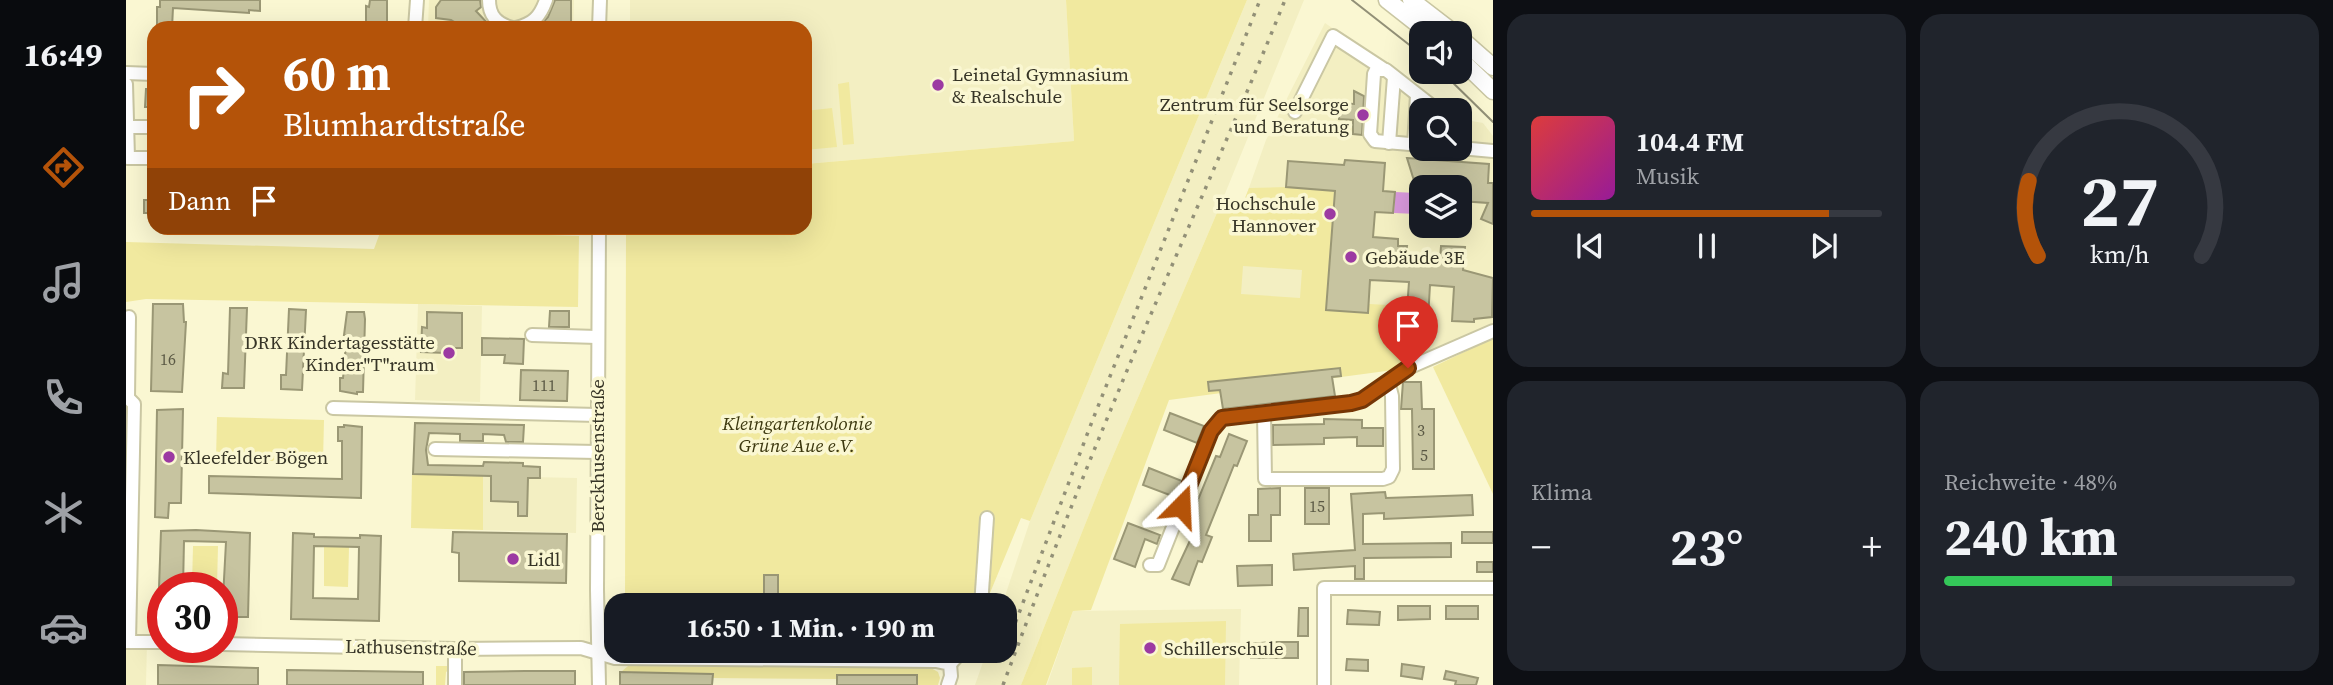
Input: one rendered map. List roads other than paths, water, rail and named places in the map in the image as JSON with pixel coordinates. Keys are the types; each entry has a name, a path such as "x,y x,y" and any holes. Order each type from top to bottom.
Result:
{"main road":[{"path":"1387,0 1414,21"},
{"path":"1411,0 1438,21"},
{"path":"1472,49 1493,67"},
{"path":"1472,71 1493,91"}],"street":[{"path":"415,21 416,0"},
{"path":"489,0 492,16 497,21"},
{"path":"533,21 541,14 546,0"},
{"path":"599,21 600,0"},
{"path":"1295,112 1333,36 1421,98"},
{"path":"1390,74 1376,71 1374,75 1370,134 1375,142 1409,144"},
{"path":"126,73 147,74"},
{"path":"1389,143 1390,74"},
{"path":"126,84 128,158 147,158"},
{"path":"128,127 147,127"},
{"path":"1472,149 1493,151"},
{"name":"Berckhusenstraße","path":"599,235 599,685"},
{"path":"129,317 128,398 134,404 127,642 147,642"},
{"path":"1150,565 1158,565 1214,425 1222,418 1362,400 1408,368 1493,331"},
{"path":"532,335 597,337"},
{"path":"1264,413 1265,480 1382,479 1389,477 1393,469 1392,396 1388,381"},
{"path":"333,408 597,415"},
{"path":"435,449 597,452"},
{"path":"982,593 987,518"},
{"path":"1324,685 1324,588 1493,587"},
{"name":"Lathusenstraße","path":"238,644 455,649 581,648 615,658 936,661 949,675"},
{"path":"455,649 455,685"}],"tram line":[{"path":"1352,0 1409,45"},
{"path":"1454,84 1493,122"}],"railway":[{"path":"1017,618 1093,419 1260,0"},
{"path":"1003,685 1095,447 1285,0"}],"place":[{"name":"Leinetal Gymnasium & Realschule","path":"938,85"},
{"name":"Zentrum für Seelsorge und Beratung","path":"1363,115"},
{"name":"Hochschule Hannover","path":"1330,214"},
{"name":"Gebäude 3E","path":"1351,257"},
{"name":"DRK Kindertagesstätte Kinder\"T\"raum","path":"449,353"},
{"name":"Kleefelder Bögen","path":"169,457"},
{"name":"Lidl","path":"513,559"},
{"name":"Schillerschule","path":"1150,648"}],"park label":[{"name":"Kleingartenkolonie Grüne Aue e.V.","path":"797,434"}]}
